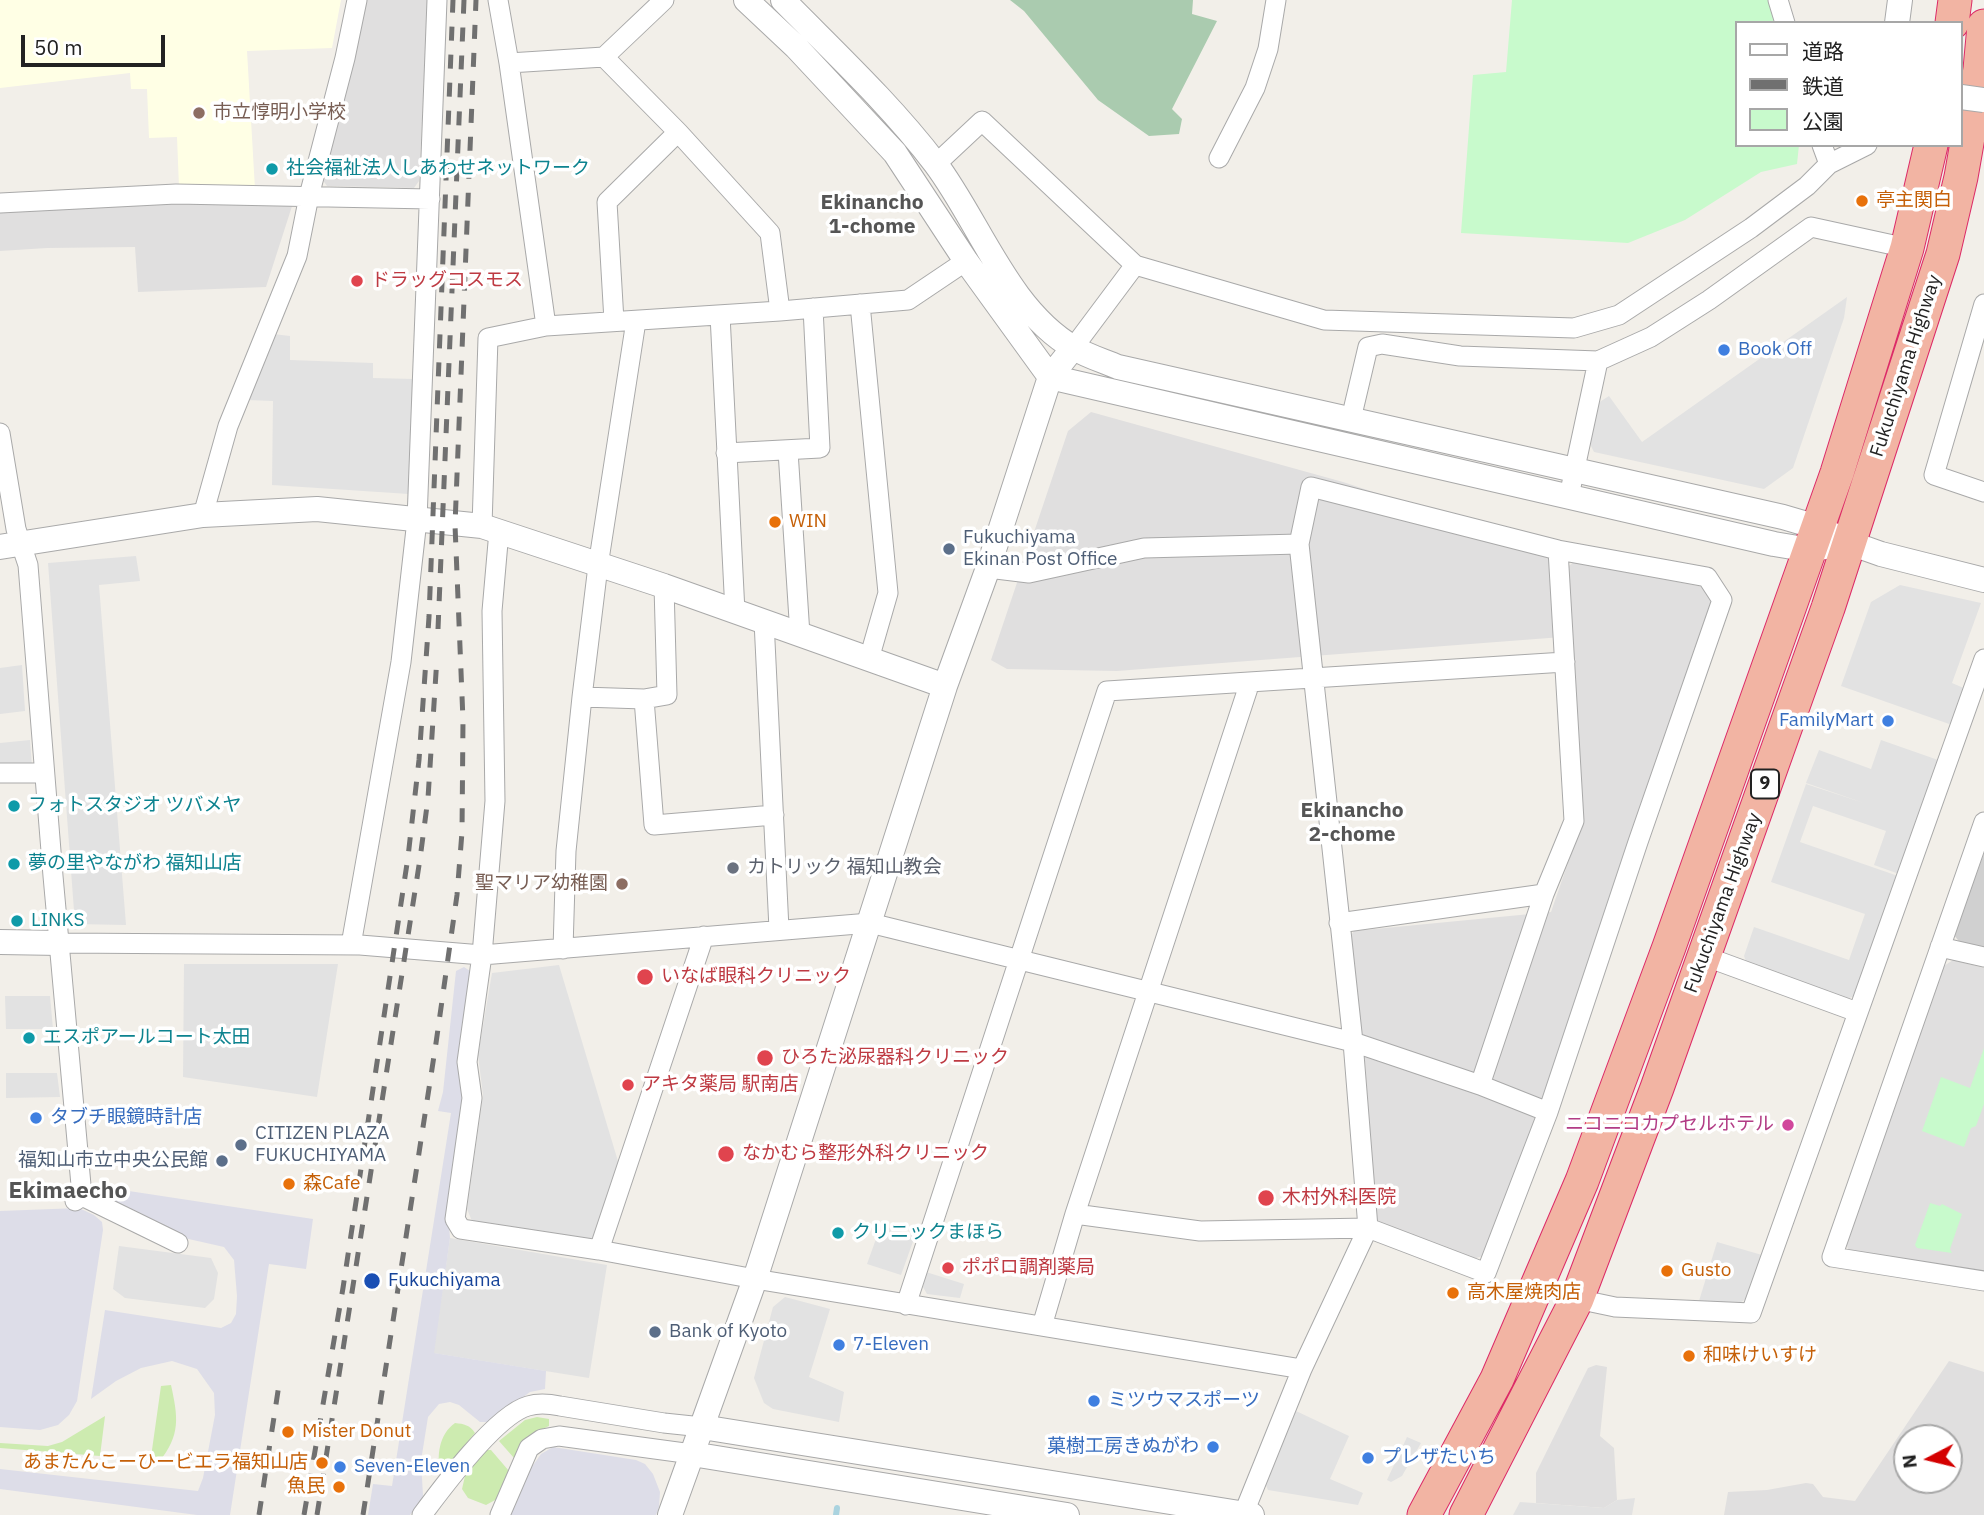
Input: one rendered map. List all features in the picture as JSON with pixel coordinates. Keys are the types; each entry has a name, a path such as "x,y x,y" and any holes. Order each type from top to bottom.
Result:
{"highway":[{"path":"1952,21 1955,0"},
{"name":"Fukuchiyama Highway","path":"1466,1515 1577,1298 1627,1170 1850,543 1943,254 1961,177 1980,69 1984,26"},
{"name":"Fukuchiyama Highway","path":"1424,1515 1497,1379 1582,1181 1674,934 1837,473 1908,247 1931,147"}],"street":[{"path":"203,515 228,426 297,256 357,0"},
{"path":"351,945 401,662 417,520 437,0"},
{"path":"498,0 546,326"},
{"path":"509,63 604,57 664,0"},
{"path":"746,0 796,47 895,153 966,261 1050,377 1774,544 1814,538 1850,543 1881,554 1984,580"},
{"path":"783,0 872,91 936,164 1010,285 1043,323 1073,348 1118,367 1783,517 1814,538"},
{"path":"1219,158 1255,88 1268,50 1276,0"},
{"path":"1778,0 1784,21"},
{"path":"1897,21 1900,0"},
{"path":"604,57 678,132 770,233 780,311"},
{"path":"1963,97 1984,100"},
{"path":"936,164 982,121 1135,265 1324,320 1574,328 1619,315 1751,228 1807,186 1829,164 1863,147"},
{"path":"614,321 607,202 678,132"},
{"path":"1823,147 1829,164"},
{"path":"0,203 176,194 430,199"},
{"path":"1351,419 1368,347 1382,344 1460,356 1598,361 1651,337 1709,300 1811,227 1908,247"},
{"path":"966,261 908,300 546,326 488,338 495,801 482,955 467,1062 472,1098 455,1219 461,1229 600,1250 906,1305 1302,1369"},
{"path":"670,1515 755,1279 945,685 988,568 1050,377 1135,265"},
{"path":"860,304 888,593 869,659"},
{"path":"1984,304 1934,475 1984,492"},
{"path":"726,453 820,448 813,308"},
{"path":"720,315 736,612"},
{"path":"563,950 566,851 582,697 598,566 636,321"},
{"path":"1569,496 1598,361"},
{"path":"0,433 14,521 11,545 28,565 79,1198 178,1243"},
{"path":"788,451 800,635"},
{"path":"422,1515 487,1436 517,1411 527,1406 545,1404 842,1448 1145,1507 1246,1515 1302,1369 1368,1228 1353,1042 1299,544 1311,487 1558,550 1707,577 1722,600 1633,855 1548,1112 1486,1273 1368,1228 1200,1231 1075,1214"},
{"path":"11,545 203,515 317,509 491,529 664,586 945,685"},
{"path":"988,568 1029,573 1144,548 1299,544"},
{"path":"1479,1085 1544,894 1574,821 1558,550"},
{"path":"582,697 644,699 667,695 664,586"},
{"path":"764,621 779,929"},
{"path":"1577,1298 1615,1307 1751,1313 1984,659"},
{"path":"906,1305 1107,691 1565,662"},
{"path":"1042,1326 1147,990 1250,682"},
{"path":"644,699 654,825 775,815"},
{"path":"0,773 44,773"},
{"path":"1984,822 1832,1257 1984,1281"},
{"path":"1339,923 1544,894"},
{"path":"0,943 351,945 482,955 870,923 1353,1042 1548,1112"},
{"path":"600,1250 704,936"},
{"path":"1940,947 1984,957"},
{"path":"1704,956 1857,1012"},
{"path":"500,1515 529,1448 542,1439 559,1436 692,1454 1067,1515"}],"shaded area":[{"name":"市立惇明小学校","path":"0,0 341,0 332,48 247,51 255,189 179,187 177,137 149,138 147,89 131,89 130,73 0,88"},
{"path":"365,0 428,0 419,181 414,188 327,186 322,179"},
{"path":"1010,0 1193,0 1192,14 1217,21 1172,109 1182,119 1179,134 1149,136 1098,100 1024,11"},
{"path":"294,200 266,287 138,292 135,247 0,251 0,209"},
{"path":"1847,297 1844,318 1793,468 1764,489 1594,452 1589,442 1598,403 1609,396 1642,442"},
{"path":"273,334 290,336 290,360 373,363 373,378 414,379 409,494 272,485 273,401 247,400"},
{"path":"1091,412 1343,482 1556,552 1562,637 1117,671 1007,669 991,660 1068,431"},
{"path":"136,556 140,581 99,585 126,925 75,924 48,563"},
{"path":"1574,562 1704,587 1713,595 1673,721 1609,897 1538,1115 1483,1256 1473,1259 1384,1228 1375,1219 1365,1062 1349,938 1354,931 1551,912 1582,822 1566,568"},
{"path":"1900,585 1981,603 1952,683 1966,689 1952,725 1841,686 1871,602"},
{"path":"22,665 25,711 0,714 0,668"},
{"path":"30,740 32,766 0,765 0,743"},
{"path":"1881,740 1941,761 1899,874 1874,865 1886,831 1813,806 1800,842 1898,876 1855,996 1846,999 1747,964 1744,956 1754,927 1849,960 1865,914 1771,882 1806,784 1864,803 1806,783 1819,750 1871,769"},
{"path":"1984,853 1984,950 1961,944 1954,935"},
{"path":"1953,960 1984,968 1984,1273 1849,1251 1845,1242 1944,966"},
{"path":"184,964 338,964 317,1097 183,1077"},
{"path":"559,965 620,1168 598,1235 587,1240 472,1221 467,1209 483,1095 478,1055 492,973"},
{"path":"464,967 470,971 459,1060 466,1098 448,1212 450,1238 434,1353 546,1371 545,1389 530,1392 490,1422 480,1422 459,1405 450,1402 439,1404 428,1417 421,1461 423,1496 420,1502 410,1515 368,1515 373,1484 392,1486 451,1113 438,1111 443,1092 456,971"},
{"path":"5,996 50,996 53,1029 6,1029"},
{"path":"6,1073 57,1073 60,1097 6,1098"},
{"path":"96,1186 313,1219 306,1269 269,1264 230,1515 197,1515 0,1489 0,1469 198,1491 203,1478 215,1415 214,1393 197,1369 172,1361 141,1368 116,1381 91,1399 105,1310 221,1328 231,1323 236,1314 234,1260 224,1247 171,1235 90,1191"},
{"path":"79,1208 102,1222 103,1230 77,1401 69,1415 58,1425 40,1430 0,1427 0,1211"},
{"path":"881,1225 915,1236 901,1275 867,1264"},
{"path":"450,1238 607,1265 589,1378 433,1353"},
{"path":"1717,1242 1762,1255 1749,1297 1738,1304 1699,1301"},
{"path":"119,1246 211,1258 218,1273 214,1299 205,1308 125,1298 113,1289"},
{"path":"926,1272 964,1284 960,1298 927,1294 923,1287"},
{"path":"785,1297 830,1309 809,1377 844,1392 839,1422 773,1409 764,1403 754,1378 773,1307"},
{"path":"1949,1361 1984,1372 1984,1515 1724,1515 1728,1492 1767,1490 1806,1483 1813,1484 1823,1497 1855,1501 1893,1444 1893,1494 1963,1494 1963,1424 1907,1424"},
{"path":"1596,1365 1607,1367 1600,1436 1614,1448 1617,1500 1604,1508 1536,1503 1536,1473 1588,1368"},
{"path":"1296,1411 1349,1436 1330,1479 1363,1493 1358,1505 1268,1490 1265,1483"},
{"path":"1407,1437 1421,1443 1402,1476 1391,1482 1387,1480"},
{"path":"553,1447 636,1460 645,1464 653,1474 660,1492 656,1515 510,1515 529,1471 541,1454"},
{"path":"1635,1498 1632,1515 1513,1515 1520,1502 1604,1508 1617,1500"}],"green space":[{"path":"1512,0 1769,0 1774,21 1736,21 1736,147 1799,147 1797,164 1761,172 1685,220 1628,243 1461,233 1473,75 1506,72"},
{"path":"1984,1048 1984,1104 1964,1147 1922,1131 1941,1077 1970,1088"},
{"path":"1930,1203 1940,1206 1942,1204 1962,1214 1950,1249 1952,1253 1917,1248 1915,1245"},
{"path":"171,1385 176,1425 171,1443 159,1462 151,1457 161,1386"},
{"path":"105,1416 100,1456 0,1448 0,1443 48,1446 62,1442"},
{"path":"537,1417 549,1419 549,1426 534,1433 514,1458 499,1441 525,1420"},
{"path":"455,1423 467,1425 475,1433 441,1474 440,1446 445,1433"},
{"path":"485,1450 491,1450 509,1471 497,1499 486,1505 468,1498 462,1489 465,1476"}],"waterway":[{"path":"836,1515 837,1508"}],"railway":[{"path":"304,1515 343,1288 408,857 419,760 429,617 453,0"},
{"path":"438,629 464,0"},
{"path":"363,1515 436,1043 457,895 462,832 463,720 455,525 476,0"},
{"path":"317,1515 420,859 428,798 437,657"},
{"path":"259,1515 280,1378"}],"place":[{"name":"市立惇明小学校","path":"199,113"},
{"name":"社会福祉法人しあわせネットワーク","path":"272,169"},
{"name":"亭主関白","path":"1862,201"},
{"name":"ドラッグコスモス","path":"357,281"},
{"name":"Book Off","path":"1724,350"},
{"name":"WIN","path":"775,522"},
{"name":"Fukuchiyama Ekinan Post Office","path":"949,549"},
{"name":"FamilyMart","path":"1888,721"},
{"name":"フォトスタジオ ツバメヤ","path":"14,806"},
{"name":"夢の里やながわ 福知山店","path":"14,864"},
{"name":"カトリック 福知山教会","path":"733,868"},
{"name":"聖マリア幼稚園","path":"622,884"},
{"name":"LINKS","path":"17,921"},
{"name":"いなば眼科クリニック","path":"645,977"},
{"name":"エスポアールコート太田","path":"29,1038"},
{"name":"ひろた泌尿器科クリニック","path":"765,1058"},
{"name":"アキタ薬局 駅南店","path":"628,1085"},
{"name":"タブチ眼鏡時計店","path":"36,1118"},
{"name":"ニコニコカプセルホテル","path":"1788,1125"},
{"name":"CITIZEN PLAZA FUKUCHIYAMA","path":"241,1145"},
{"name":"なかむら整形外科クリニック","path":"726,1154"},
{"name":"福知山市立中央公民館","path":"222,1161"},
{"name":"森Cafe","path":"289,1184"},
{"name":"木村外科医院","path":"1266,1198"},
{"name":"クリニックまほら","path":"838,1233"},
{"name":"ポポロ調剤薬局","path":"948,1268"},
{"name":"Gusto","path":"1667,1271"},
{"name":"Fukuchiyama","path":"372,1281"},
{"name":"高木屋焼肉店","path":"1453,1293"},
{"name":"Bank of Kyoto","path":"655,1332"},
{"name":"7-Eleven","path":"839,1345"},
{"name":"和味けいすけ","path":"1689,1356"},
{"name":"ミツウマスポーツ","path":"1094,1401"},
{"name":"Mister Donut","path":"288,1432"},
{"name":"菓樹工房きぬがわ","path":"1213,1447"},
{"name":"プレザたいち","path":"1368,1458"},
{"name":"あまたんこーひービエラ福知山店","path":"322,1463"},
{"name":"Seven-Eleven","path":"340,1467"},
{"name":"魚民","path":"339,1487"}],"district":[{"name":"Ekinancho 1-chome","path":"872,215"},
{"name":"Ekinancho 2-chome","path":"1352,823"},
{"name":"Ekimaecho","path":"68,1191"}]}
